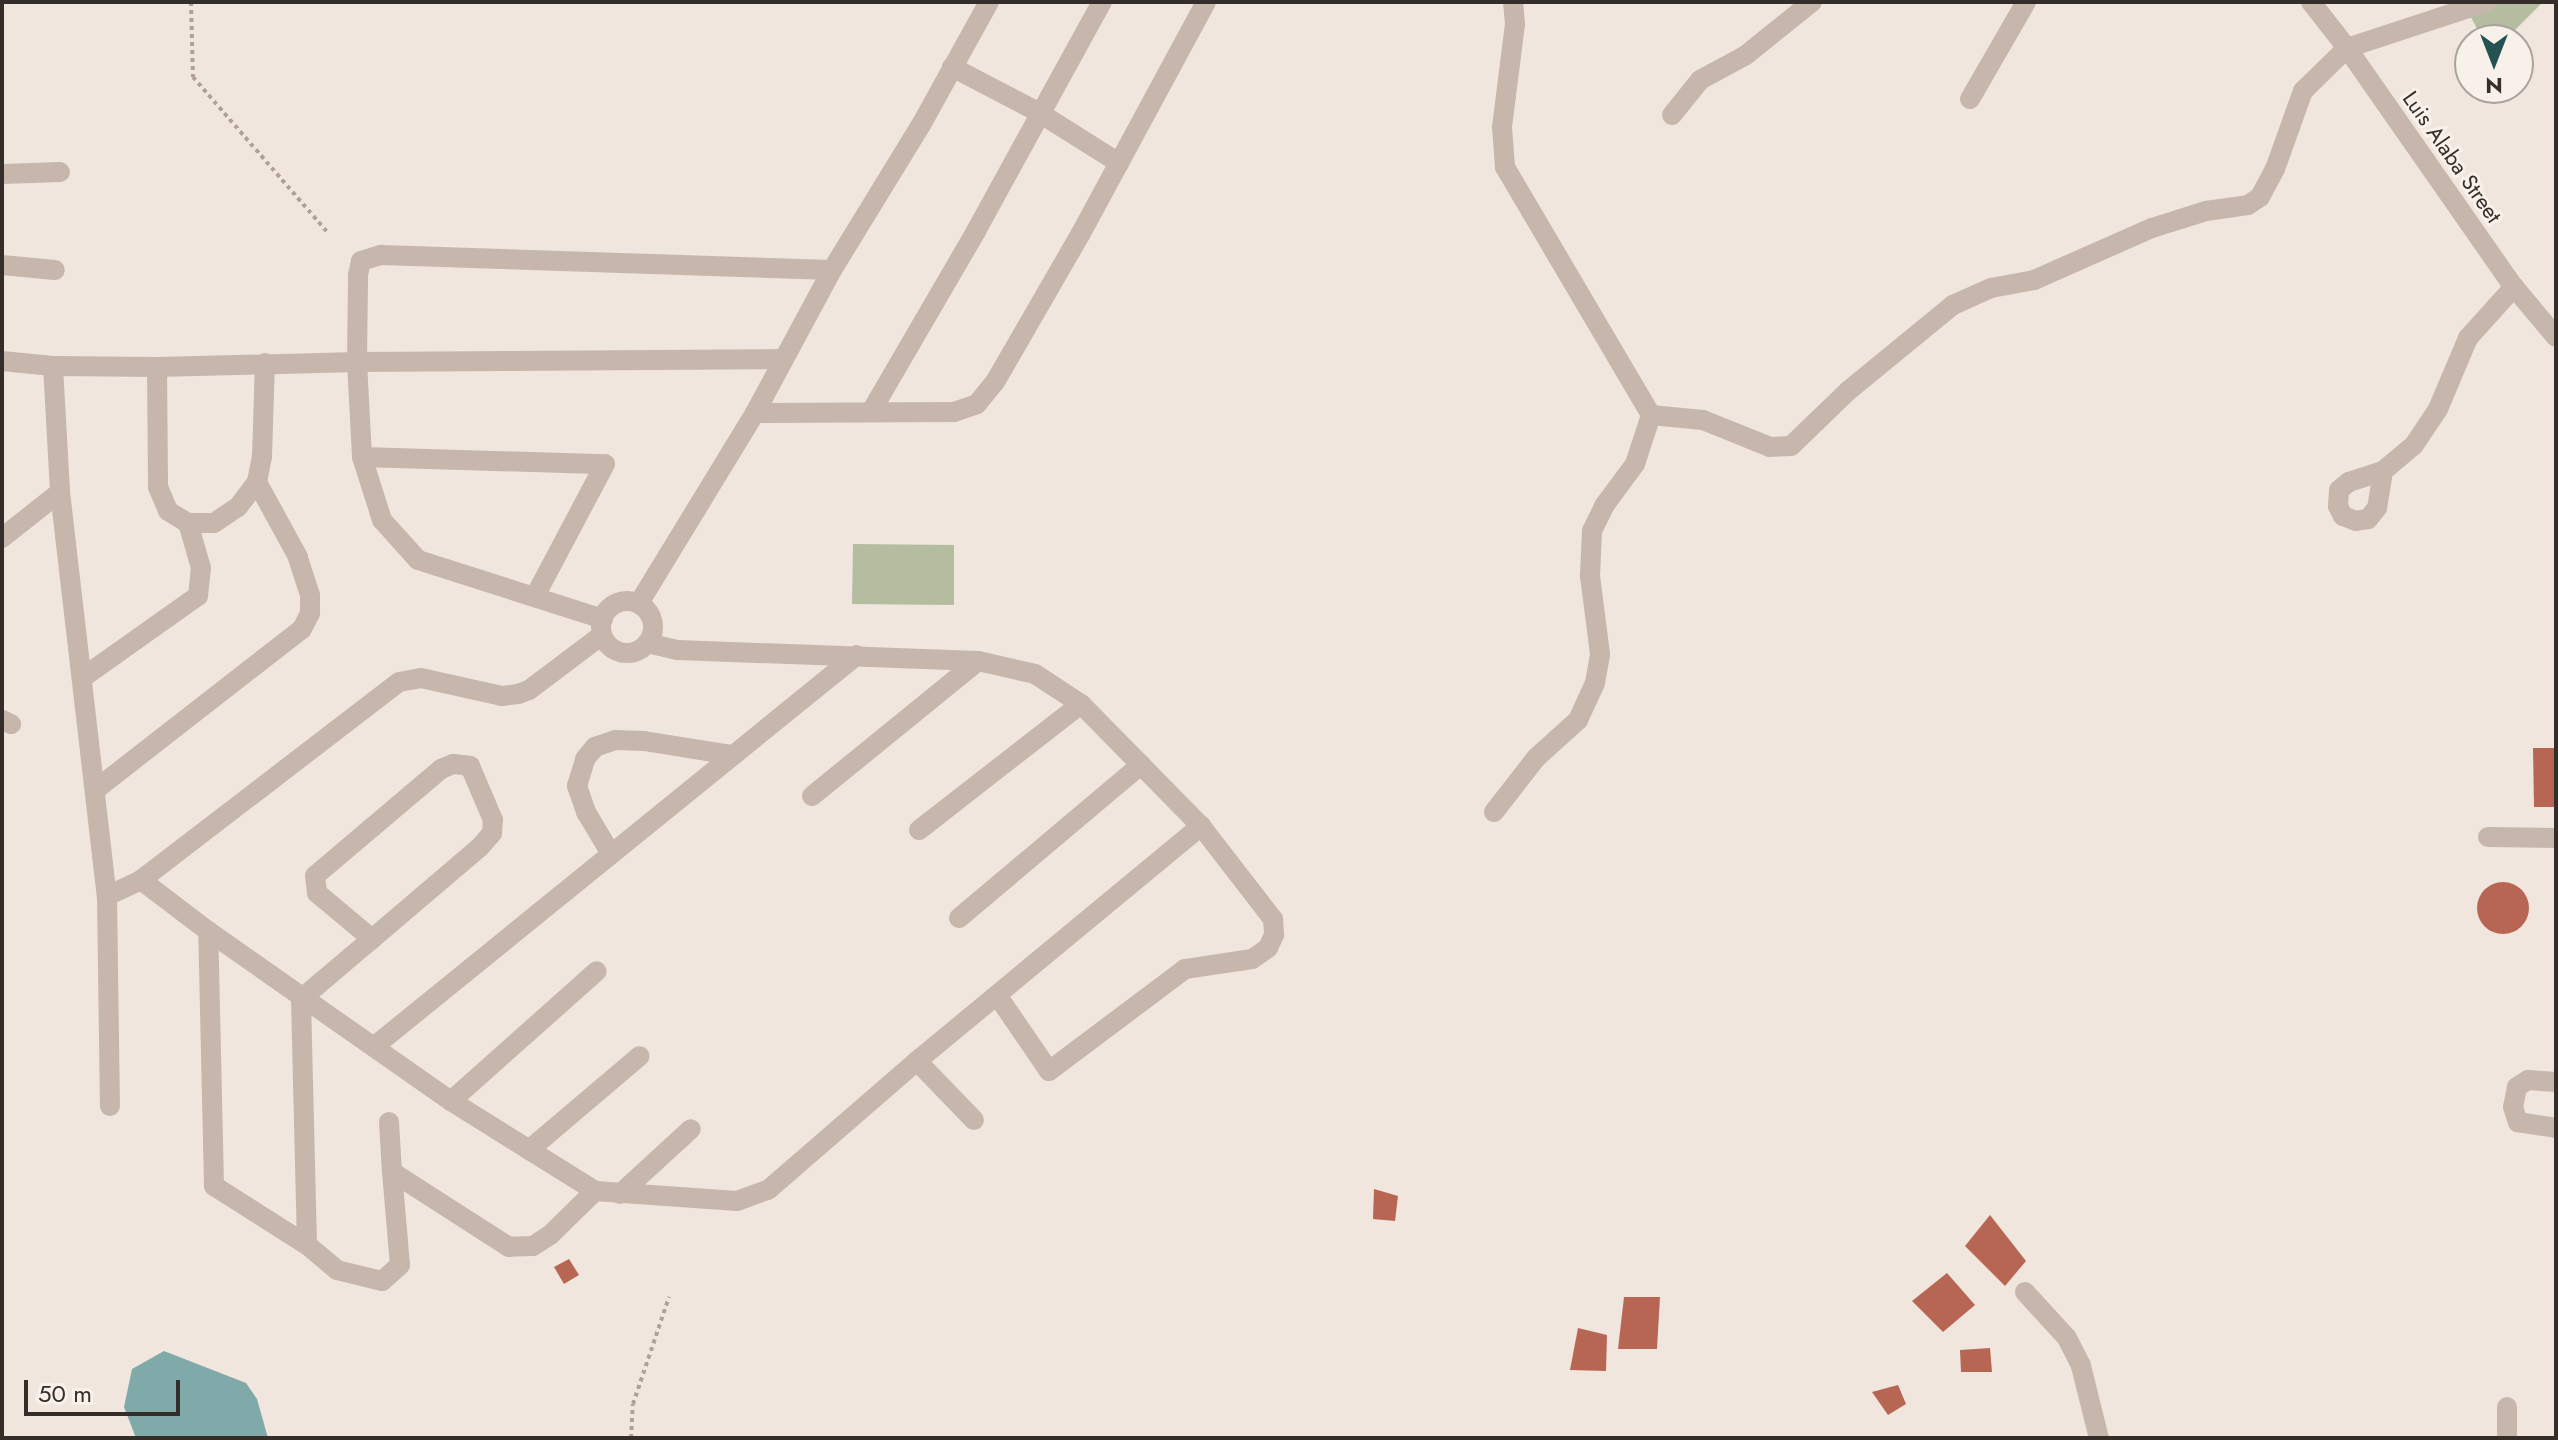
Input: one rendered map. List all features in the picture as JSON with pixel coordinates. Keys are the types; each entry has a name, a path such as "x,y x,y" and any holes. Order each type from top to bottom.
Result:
{"street":[{"path":"639,603 755,413 832,270 989,2"},
{"path":"872,410 976,231 1038,112 1102,2"},
{"path":"755,413 872,410 954,412 977,404 995,382 1206,2"},
{"path":"1494,812 1536,758 1578,720 1595,683 1600,654 1590,576 1592,531 1604,506 1635,464 1644,445 1651,415 1505,167 1502,127 1515,24 1513,2"},
{"path":"1672,115 1700,80 1769,40 1812,2"},
{"path":"1970,99 2026,2"},
{"name":"Luis Alaba Street","path":"2311,2 2347,48 2514,287 2556,337"},
{"path":"1651,415 1703,420 1770,447 1791,446 1848,391 1953,305 1991,288 2034,280 2060,270 2152,228 2206,211 2248,205 2260,197 2275,169 2303,91 2347,48 2487,2"},
{"path":"952,67 1038,112 1119,163"},
{"path":"2,174 60,172"},
{"path":"602,627 535,596 418,560 382,520 362,457 357,362 358,275 361,261 381,255 832,270"},
{"path":"2,265 55,270"},
{"path":"2383,471 2414,445 2438,409 2468,338 2514,287"},
{"path":"2,361 53,366 157,367 265,363 782,359"},
{"path":"157,367 158,487 168,511 188,523 214,523 238,507 257,482 262,457 265,363"},
{"path":"53,366 60,492 107,896 110,1106"},
{"path":"362,457 605,464 535,596"},
{"path":"95,790 302,629 310,613 306,583 298,557 257,482"},
{"path":"2,538 60,492"},
{"path":"82,678 198,596 201,568 188,523"},
{"path":"107,896 141,880 399,682 421,678 502,696 529,690 602,627 613,605 621,601 639,603 651,616 653,624 647,643"},
{"path":"602,627 606,643 620,652 630,652 647,643 677,650 978,661 1035,674 1081,704 1201,826 1273,919 1274,935 1268,948 1252,959 1185,969 1049,1071 997,995"},
{"path":"376,1045 857,655"},
{"path":"812,796 978,661"},
{"path":"919,830 1081,704"},
{"path":"611,854 586,812 577,786 585,759 595,747 615,740 644,741 731,755"},
{"path":"301,999 372,939 480,847 492,833 493,820 470,766 453,764 441,769 315,876 317,893 372,939"},
{"path":"959,918 1141,765"},
{"path":"141,880 301,999 376,1045 451,1101 595,1191 737,1201 754,1198 768,1190 917,1061 1201,826"},
{"path":"2488,837 2556,838"},
{"path":"208,931 214,1186 307,1245 337,1270 382,1281 400,1265 389,1122"},
{"path":"451,1101 597,971"},
{"path":"301,999 307,1245"},
{"path":"529,1150 640,1056"},
{"path":"917,1061 974,1120"},
{"path":"2556,1082 2528,1080 2517,1087 2513,1107 2518,1122 2556,1128"},
{"path":"620,1194 691,1129"},
{"path":"392,1172 509,1247 533,1246 595,1191"},
{"path":"2025,1292 2067,1338 2081,1366 2099,1438"},
{"path":"2507,1407 2507,1438"}],"path":[{"path":"191,2 193,77 328,233"},
{"path":"631,1438 633,1404 669,1297"}],"green space":[{"path":"2463,2 2543,2 2521,24 2475,24"},
{"path":"853,544 954,545 954,605 852,604"}],"water":[{"path":"164,1351 246,1383 257,1399 268,1438 136,1438 124,1407 132,1369"}],"building":[{"path":"2533,748 2556,748 2556,807 2534,807"},
{"path":"2503,882 2521,890 2529,908 2521,926 2503,934 2485,926 2477,908 2485,890"},
{"path":"1374,1189 1398,1196 1395,1221 1373,1219"},
{"path":"1990,1215 2026,1261 2005,1286 1965,1246"},
{"path":"569,1259 579,1275 564,1284 554,1267"},
{"path":"1947,1273 1975,1305 1943,1332 1912,1301"},
{"path":"1624,1297 1660,1297 1657,1349 1618,1349"},
{"path":"1578,1328 1607,1335 1606,1371 1570,1370"},
{"path":"1990,1348 1992,1372 1961,1372 1960,1350"},
{"path":"1898,1385 1906,1404 1888,1415 1872,1392"}]}
